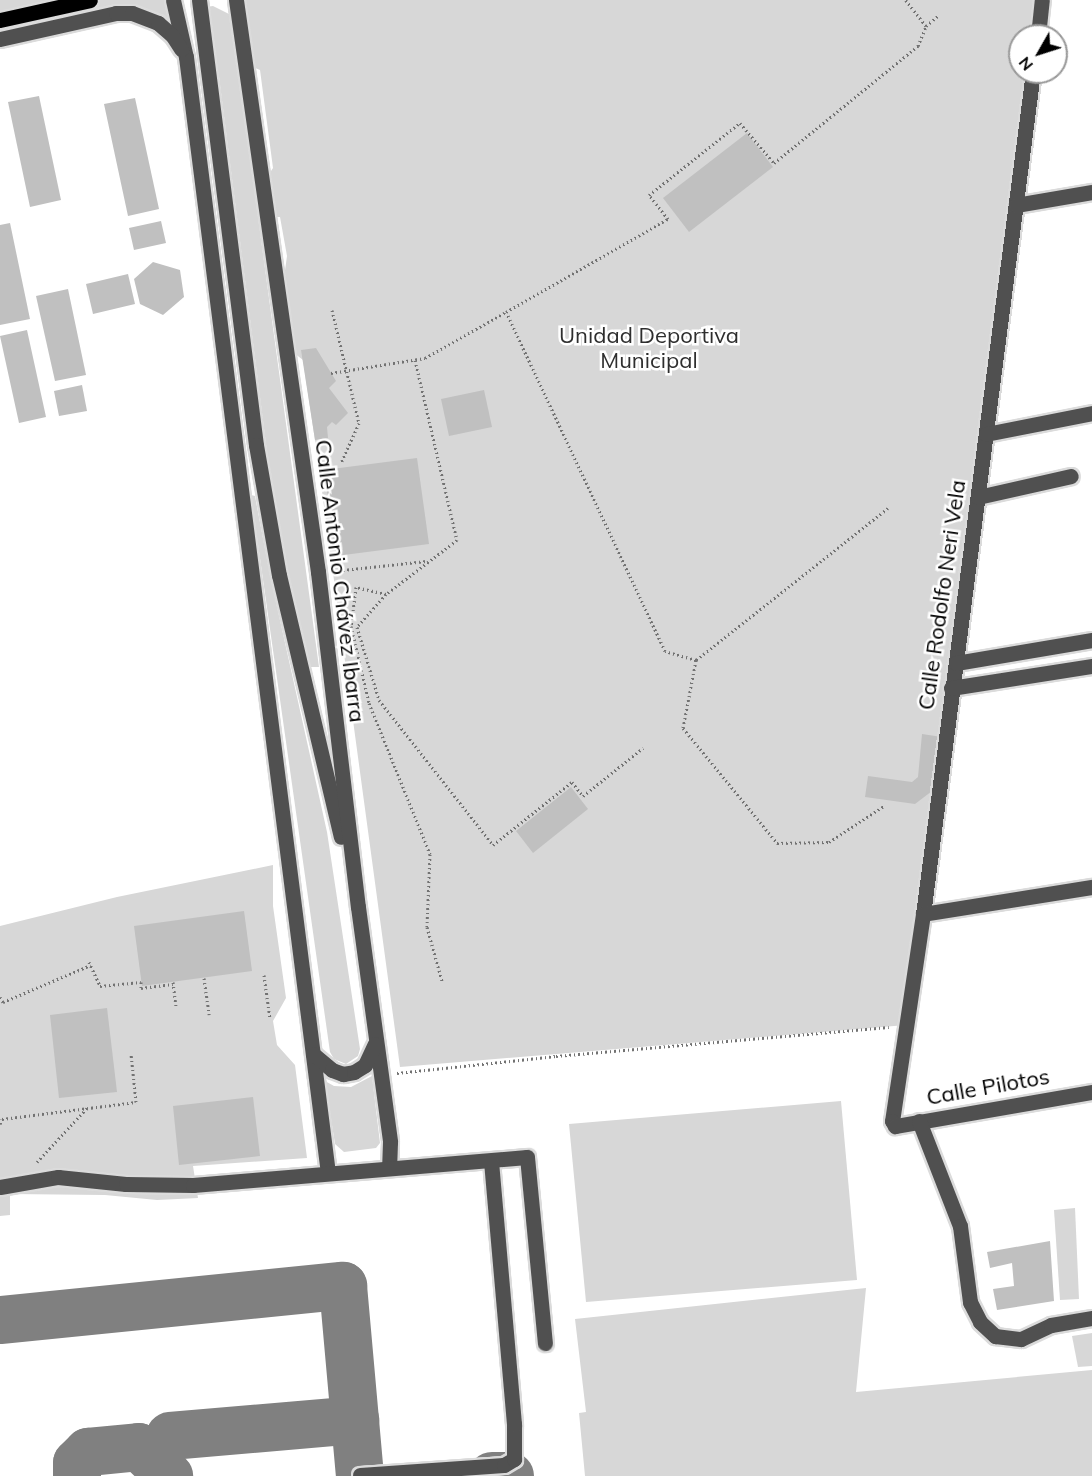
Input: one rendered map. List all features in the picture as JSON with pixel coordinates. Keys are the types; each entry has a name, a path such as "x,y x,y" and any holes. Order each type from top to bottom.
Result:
{"main road":[{"path":"0,20 90,0"}],"street":[{"path":"173,0 186,57 328,1173"},
{"path":"180,24 188,7 195,0"},
{"path":"199,0 256,446 279,575 358,907"},
{"path":"223,0 236,5"},
{"path":"1039,24 1042,0"},
{"name":"Calle Antonio Chávez Ibarra","path":"236,5 318,572 375,1044 390,1142 389,1168"},
{"path":"0,39 116,13 132,13 158,24 172,35 186,57"},
{"name":"Calle Rodolfo Neri Vela","path":"893,1124 923,914 1031,84"},
{"path":"1016,205 1092,192"},
{"path":"986,434 1092,413"},
{"path":"978,497 1071,476"},
{"path":"956,663 1092,640"},
{"path":"951,688 1092,666"},
{"path":"923,914 1092,886"},
{"path":"313,1054 332,1070 343,1074 354,1072 365,1065 375,1044"},
{"name":"Calle Pilotos","path":"893,1124 1092,1092"},
{"path":"919,1121 960,1226 970,1302 980,1322 995,1336 1021,1339 1051,1325 1092,1318"},
{"path":"0,1187 58,1177 126,1184 193,1185 527,1157 545,1343"},
{"path":"360,1474 504,1465 514,1459 514,1424 491,1161"}],"path":[{"path":"906,0 926,26"},
{"path":"331,373 425,358 668,219 649,195 740,123 774,164 918,46 926,26 938,16"},
{"path":"332,310 349,371 359,423 341,463"},
{"path":"506,312 665,651 696,660"},
{"path":"415,360 457,540 386,594 357,627 380,700 493,845 572,782 583,796 643,748"},
{"path":"884,806 829,842 777,843 683,728 696,660 888,508"},
{"path":"318,572 429,561"},
{"path":"386,594 356,587 351,626 369,703 430,854 427,927 442,981"},
{"path":"0,996 3,1002 90,963 99,987 141,982 141,988 173,983 176,1007"},
{"path":"264,975 270,1019"},
{"path":"204,978 209,1015"},
{"path":"381,1075 556,1056 906,1026"},
{"path":"0,1124 2,1119 136,1102 131,1054"},
{"path":"37,1162 87,1108"}],"green space":[{"path":"0,0 165,0 168,17 165,18 136,5 120,4 0,30"},
{"name":"Unidad Deportiva Municipal","path":"242,0 1044,0 1041,24 1008,24 1008,84 1033,84 906,1025 400,1067 303,360 294,353 282,292 287,256 280,217 274,217 263,183 273,168 260,70 253,67 246,46 250,35"},
{"path":"213,6 229,14 232,25 319,667 306,667 272,491 219,77 203,64 206,7"},
{"path":"251,495 255,496 270,575 327,832 360,1049 358,1056 346,1064 334,1059 330,1052"},
{"path":"273,865 273,906 286,998 273,1021 277,1045 295,1065 307,1158 193,1166 198,1198 157,1200 105,1195 10,1194 10,1215 0,1216 0,926 117,897"},
{"path":"372,1076 380,1143 376,1148 344,1152 335,1144 325,1081 334,1086 351,1087"},
{"path":"841,1101 857,1280 586,1302 569,1124"},
{"path":"1075,1208 1079,1299 1060,1300 1054,1210"},
{"path":"866,1288 856,1392 1092,1370 1092,1476 585,1476 579,1413 586,1412 575,1319"},
{"path":"1092,1333 1092,1366 1078,1367 1072,1336"}],"building":[{"path":"39,96 61,200 30,207 8,102"},
{"path":"135,98 159,209 128,216 104,104"},
{"path":"747,133 773,167 689,232 663,198"},
{"path":"161,221 166,243 134,250 129,228"},
{"path":"10,223 30,319 0,325 0,225"},
{"path":"153,262 180,270 184,297 163,315 140,304 134,279"},
{"path":"128,274 135,304 93,314 86,284"},
{"path":"68,289 86,375 55,381 36,296"},
{"path":"27,330 46,417 19,423 0,336"},
{"path":"316,348 336,381 329,388 348,413 336,425 332,422 327,427 328,438 315,440 301,350"},
{"path":"82,385 87,411 59,416 54,391"},
{"path":"484,390 492,427 449,436 441,399"},
{"path":"417,458 429,544 336,556 324,470"},
{"path":"922,734 942,737 936,788 915,804 865,797 868,776 912,782 918,777"},
{"path":"571,787 588,809 533,853 516,831"},
{"path":"244,911 252,971 142,986 134,926"},
{"path":"107,1008 117,1092 59,1098 50,1015"},
{"path":"253,1097 260,1156 179,1165 173,1106"},
{"path":"1050,1241 1054,1301 997,1310 993,1289 1014,1286 1012,1263 990,1268 987,1252"}],"taxiway":[{"path":"0,1320 343,1286 360,1476"},
{"path":"170,1436 355,1420"},
{"path":"77,1476 77,1463 88,1452 139,1447 169,1476"},
{"path":"492,1476 510,1476"}]}
